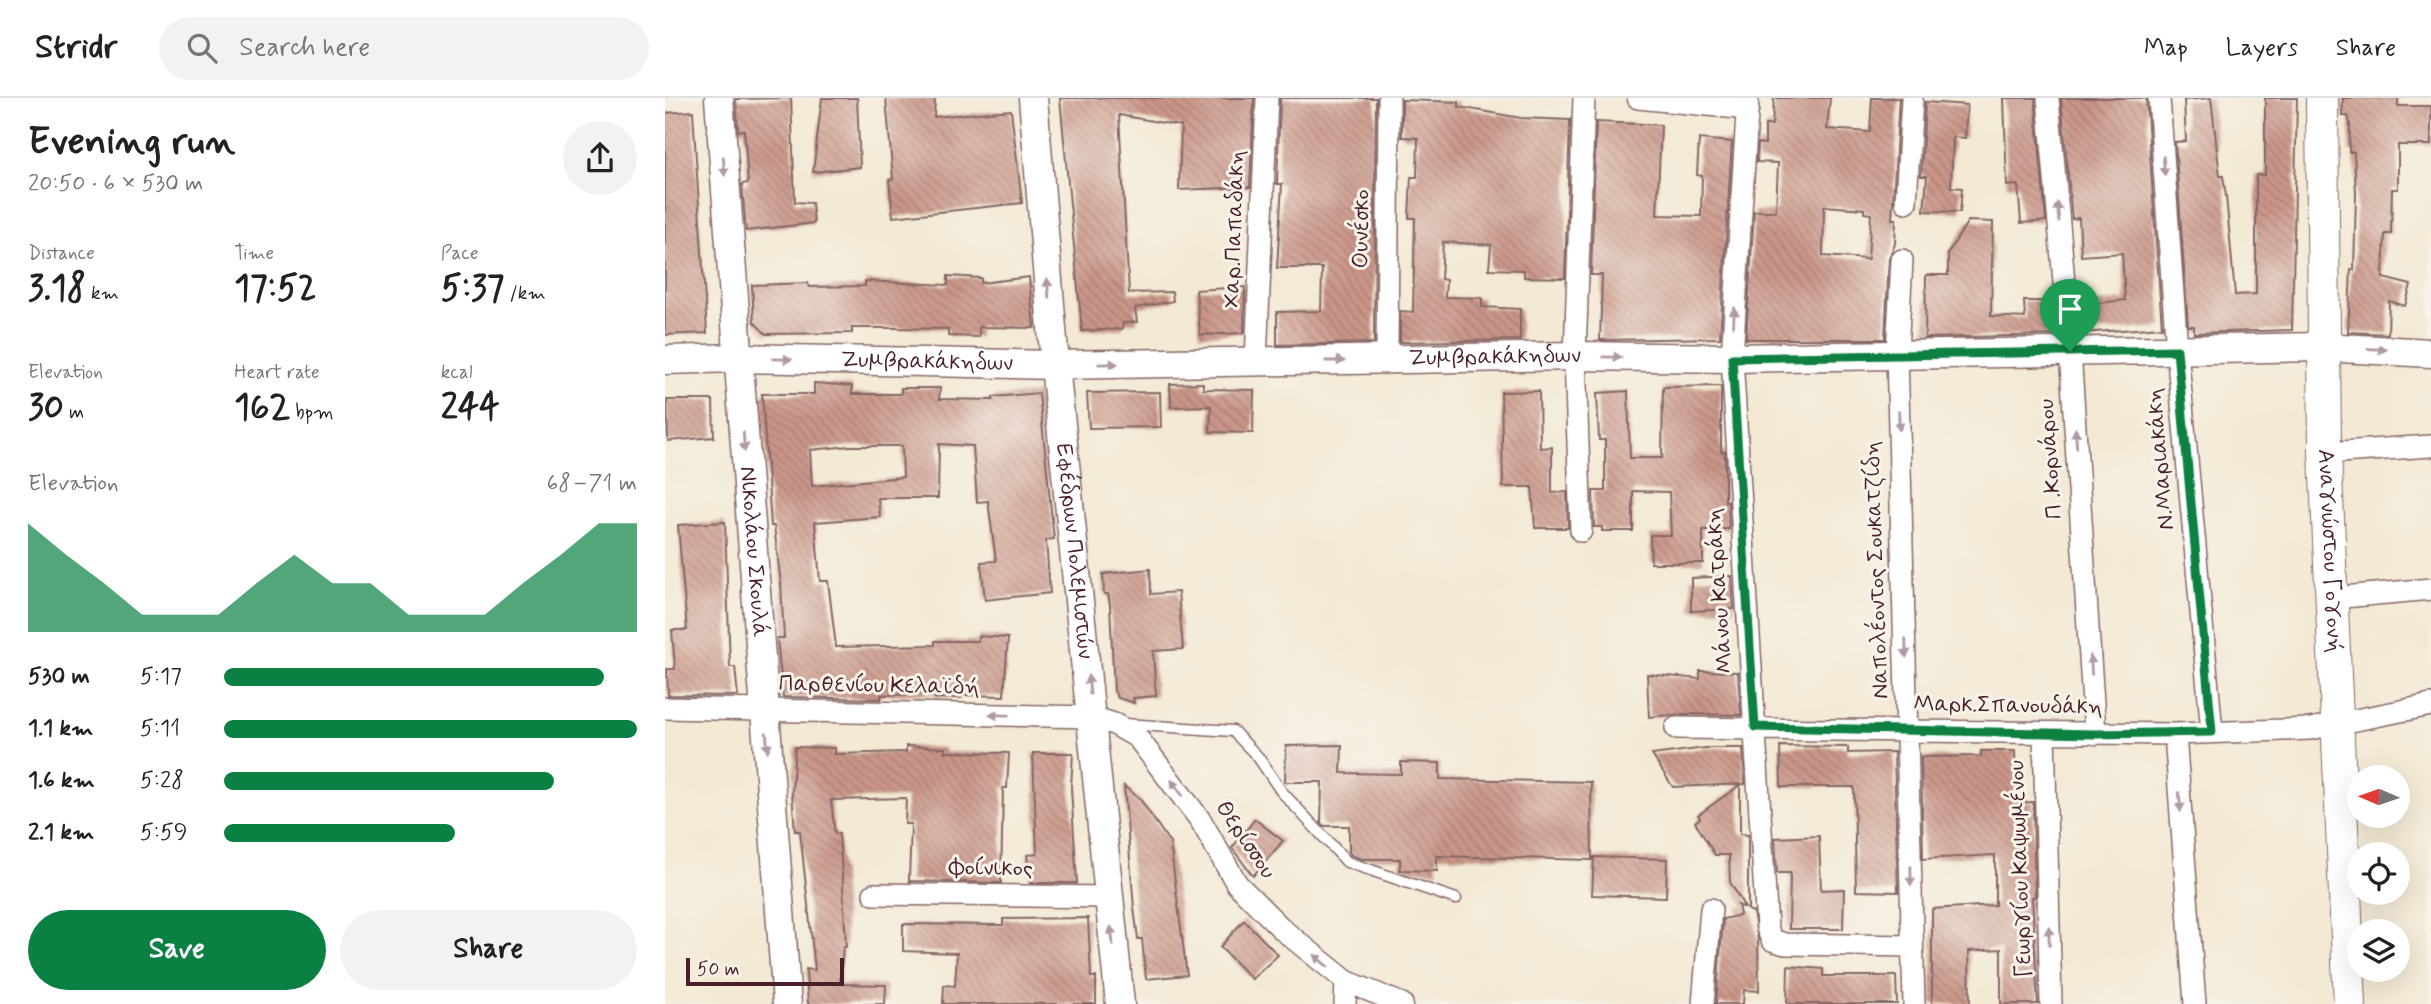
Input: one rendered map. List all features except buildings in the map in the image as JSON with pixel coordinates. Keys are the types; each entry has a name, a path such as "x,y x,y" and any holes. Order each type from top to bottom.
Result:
{"main road":[{"name":"Αναγνώστου Γογονή","path":"2322,98 2322,347 2325,453 2350,1004"}],"street":[{"name":"Νικολάου Σκουλά","path":"719,98 787,1004"},
{"name":"Εφέδρων Πολεμιστών","path":"1033,98 1055,365 1103,721 1107,897 1120,1004"},
{"name":"Χαρ.Παπαδάκη","path":"1256,361 1266,98"},
{"name":"Ουνέσκο","path":"1387,360 1389,98"},
{"path":"1581,531 1575,356 1584,98"},
{"path":"1638,98 1748,103"},
{"path":"1906,202 1912,98"},
{"name":"Π .Κορνάρου","path":"2048,98 2070,351 2095,734"},
{"name":"Ν.Μαριακάκη","path":"2159,98 2177,350 2212,732"},
{"name":"Μάνου Κατράκη","path":"1748,103 1732,358 1767,928 1772,940 1785,944 1912,946"},
{"name":"Ναπολέοντος Σουκατζίδη","path":"1902,260 1896,353 1914,1004"},
{"name":"Ζυμβρακάκηδων","path":"665,360 1055,365 1575,356 1732,358 2322,347 2431,352"},
{"path":"2325,453 2431,446"},
{"path":"2332,598 2431,589"},
{"name":"Μαρκ.Σπανουδάκη","path":"1677,728 2175,734 2310,729 2431,705"},
{"name":"Παρθενίου Κελαϊδή","path":"665,708 1103,721"},
{"name":"Θερίσσου","path":"1103,721 1137,737 1201,821 1237,884 1283,930 1346,981 1402,1004"},
{"name":"Γεωργίου Καψωμένου","path":"2044,733 2051,1004"},
{"path":"2175,734 2195,1004"},
{"name":"Φοίνικος","path":"874,894 1107,897"},
{"path":"1703,1004 1711,909"},
{"path":"1345,1004 1346,981"}],"lane":[{"path":"1103,721 1233,731 1258,757 1281,791 1347,862 1425,891 1456,899"}],"route":[{"path":"2177,350 2212,732 2095,734 1755,727 1732,358 2070,351 2177,350"}]}
